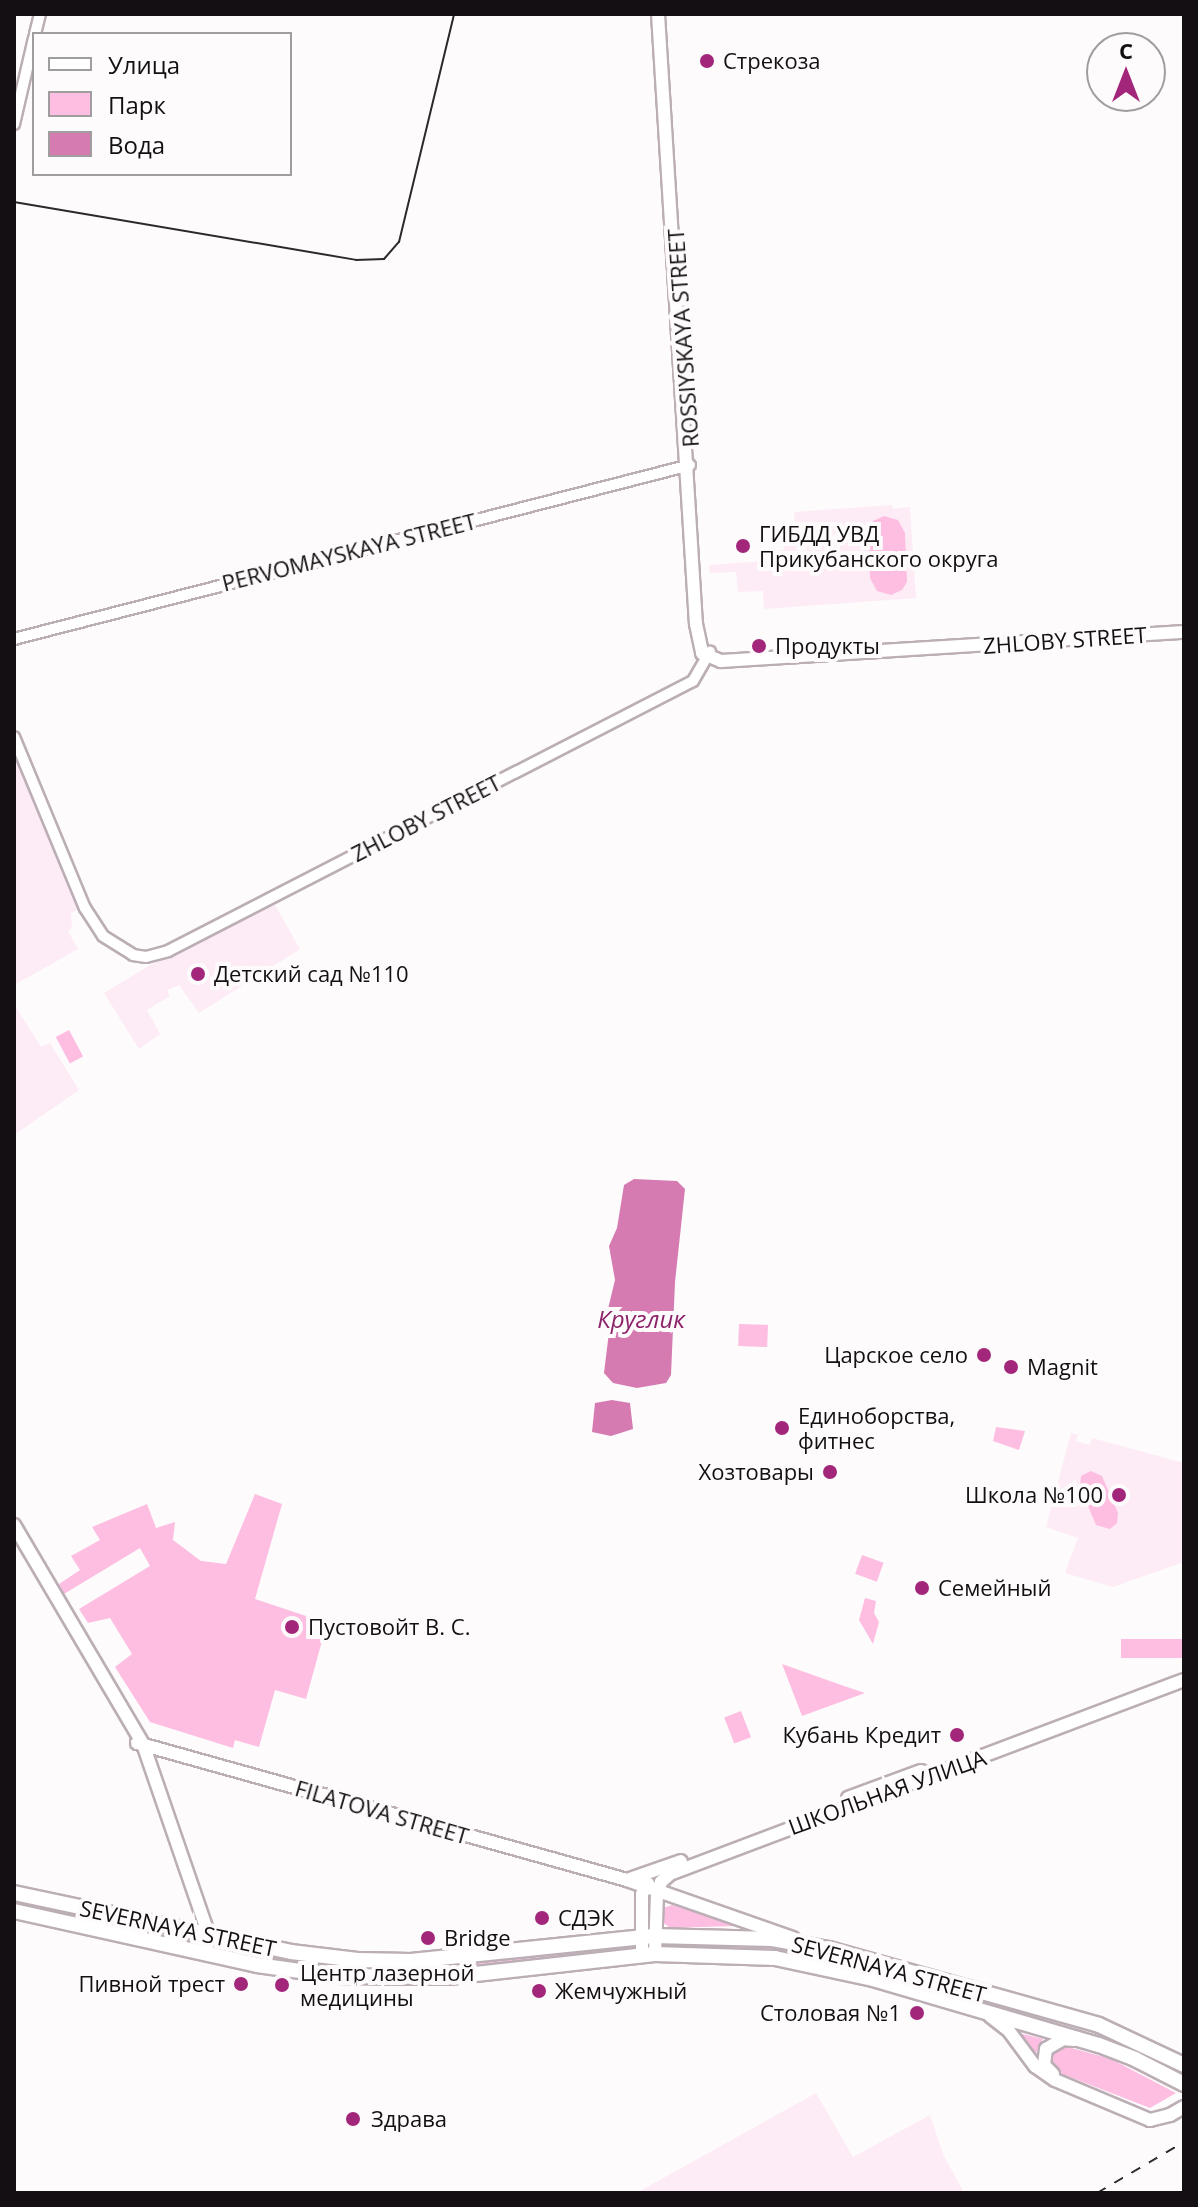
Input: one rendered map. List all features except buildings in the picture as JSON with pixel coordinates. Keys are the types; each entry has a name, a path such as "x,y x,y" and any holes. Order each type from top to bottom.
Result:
{"main road":[{"name":"ROSSIYSKAYA STREET","path":"660,14 698,641 713,655"},
{"name":"ZHLOBY STREET","path":"713,655 721,661 854,654 1184,630"},
{"name":"ZHLOBY STREET","path":"713,655 1184,630"},
{"path":"14,1525 152,1764 205,1935 202,1953"},
{"path":"14,1534 142,1747 205,1935"},
{"path":"627,1880 827,1810 1184,1673"},
{"name":"ШКОЛЬНАЯ УЛИЦА","path":"657,1897 661,1882 670,1874 827,1810 1184,1680"},
{"path":"142,1747 643,1891 829,1949"},
{"name":"FILATOVA STREET","path":"142,1747 627,1880 643,1891"},
{"path":"152,1764 163,1755"},
{"path":"648,1955 643,1891 660,1869"},
{"name":"SEVERNAYA STREET","path":"14,1893 291,1952 358,1960 411,1961 647,1936 725,1935 829,1949 1099,2025 1184,2065"},
{"path":"647,1936 657,1897"},
{"name":"SEVERNAYA STREET","path":"14,1911 293,1972 379,1979 449,1977 648,1955 775,1958 873,1979 1085,2041 1135,2059 1184,2084"},
{"path":"172,1928 183,1927 197,1912"},
{"path":"980,2011 1009,2031 1035,2066 1055,2080 1150,2120 1170,2115 1184,2107"},
{"path":"1085,2041 1063,2039 1052,2043 1042,2057 1044,2065 1050,2073 1077,2086 1144,2113 1161,2111 1184,2098"}],"street":[{"path":"14,124 32,45"},
{"name":"PERVOMAYSKAYA STREET","path":"14,639 689,468"},
{"name":"ZHLOBY STREET","path":"14,737 85,908 103,936 133,955 146,957 168,951 693,681 713,655"}],"shaded area":[{"path":"892,505 893,509 910,507 916,598 764,609 763,591 738,592 736,572 710,573 709,565 776,560 780,550 784,550 783,535 796,534 794,512"},
{"path":"14,743 82,908 71,913 72,928 68,931 78,949 14,985"},
{"name":"Детский сад №110","path":"275,905 300,949 199,1013 179,985 167,990 170,996 147,1010 160,1034 139,1049 104,993 152,964"},
{"path":"14,1004 41,1047 50,1043 79,1090 14,1135"},
{"name":"Школа №100","path":"1071,1433 1078,1435 1076,1441 1090,1445 1092,1438 1184,1463 1184,1562 1113,1587 1065,1573 1078,1538 1046,1527"},
{"path":"816,2093 853,2157 930,2115 943,2154 964,2193 638,2192"}],"green space":[{"path":"884,516 898,520 905,533 907,582 902,590 891,595 877,591 870,578 868,529 873,521"},
{"path":"69,1030 83,1056 70,1064 56,1037"},
{"path":"739,1324 768,1325 767,1347 738,1346"},
{"path":"996,1427 1025,1431 1019,1450 993,1441"},
{"path":"1091,1471 1102,1476 1118,1513 1117,1523 1110,1529 1096,1525 1080,1487 1081,1476"},
{"path":"255,1494 282,1504 255,1599 327,1623 306,1699 275,1690 259,1747 235,1740 233,1748 150,1722 115,1667 132,1654 110,1618 88,1623 79,1609 150,1566 140,1548 64,1594 59,1584 80,1570 71,1556 100,1540 92,1527 147,1504 156,1528 175,1522 173,1540 201,1561 226,1564"},
{"path":"862,1555 884,1563 877,1582 855,1574"},
{"path":"865,1598 876,1601 874,1613 879,1622 873,1644 859,1620"},
{"path":"1121,1639 1184,1639 1184,1658 1121,1658"},
{"path":"782,1664 844,1686 865,1693 802,1716"},
{"path":"741,1711 751,1737 734,1744 724,1717"},
{"path":"672,1905 734,1923 735,1926 670,1928 661,1921 660,1909"},
{"path":"660,1943 752,1943 836,1956 875,1969 871,1973 795,1954 711,1947 663,1948"},
{"path":"222,1944 318,1961 632,1944 632,1947 435,1971 364,1971 276,1962 224,1952"},
{"path":"1019,2033 1043,2039 1035,2055 1033,2055"},
{"path":"1061,2045 1111,2059 1176,2093 1150,2108 1057,2072 1049,2061 1050,2053"}],"water":[{"name":"Круглик","path":"634,1179 677,1181 685,1189 675,1282 671,1375 666,1383 637,1388 613,1383 604,1373 609,1332 606,1317 615,1280 609,1246 617,1228 624,1185"},
{"path":"612,1400 630,1403 633,1429 611,1436 592,1432 595,1403"}],"tram line":[{"path":"14,202 356,260 384,259 399,242 454,14"}],"railway":[{"path":"1097,2193 1184,2142"}],"place":[{"name":"Стрекоза","path":"707,61"},
{"name":"ГИБДД УВД Прикубанского округа","path":"743,546"},
{"name":"Продукты","path":"759,646"},
{"name":"Детский сад №110","path":"198,974"},
{"name":"Царское село","path":"984,1355"},
{"name":"Magnit","path":"1011,1367"},
{"name":"Единоборства, фитнес","path":"782,1428"},
{"name":"Хозтовары","path":"830,1472"},
{"name":"Школа №100","path":"1119,1495"},
{"name":"Семейный","path":"922,1588"},
{"name":"Пустовойт В. С.","path":"292,1627"},
{"name":"Кубань Кредит","path":"957,1735"},
{"name":"СДЭК","path":"542,1918"},
{"name":"Bridge","path":"428,1938"},
{"name":"Пивной трест","path":"241,1984"},
{"name":"Центр лазерной медицины","path":"282,1985"},
{"name":"Жемчужный","path":"539,1991"},
{"name":"Столовая №1","path":"917,2013"},
{"name":"Здрава","path":"353,2119"}]}
